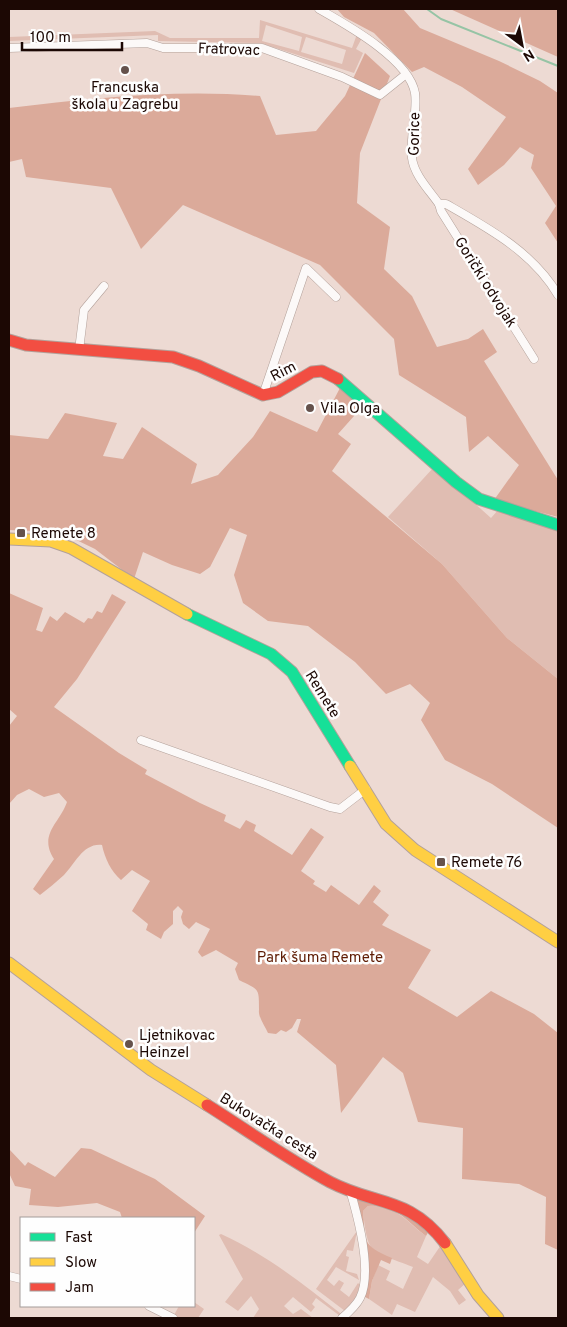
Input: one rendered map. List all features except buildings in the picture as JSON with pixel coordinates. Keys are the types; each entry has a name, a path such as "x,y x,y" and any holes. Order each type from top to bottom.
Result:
{"street":[{"name":"Gorice","path":"319,9 364,35 395,62 405,75 415,92 412,158 421,179 439,204"},
{"name":"Fratrovac","path":"9,48 146,43 163,48 262,48 342,78 380,95 405,75"},
{"path":"439,204 446,204 507,241 536,266 549,280 558,295"},
{"name":"Gorički odvojak","path":"439,204 534,359"},
{"path":"263,395 306,268 336,297"},
{"path":"79,350 84,310 104,286"},
{"name":"Rim","path":"9,340 26,345 173,357 199,366 263,395 278,392 312,372 322,372 331,375 344,383 456,482 479,499 558,526"},
{"name":"Remete","path":"9,539 51,541 71,548 194,618 271,654 282,662 292,672 386,824 395,834 457,878 558,942"},
{"path":"141,740 330,807 340,809 366,789"},
{"name":"Bukovačka cesta","path":"9,963 151,1070 322,1177 350,1190 396,1203 426,1221 446,1244 483,1301 498,1318"},
{"path":"342,1318 360,1298 364,1275 357,1215 350,1190"},
{"path":"151,1307 173,1318"}],"shaded area":[{"path":"260,20 352,48 357,34 362,38 356,49 363,53 354,73 260,43 158,41 158,35 9,41 9,37 155,31 170,38 259,38","holes":["266,25 302,37 299,51 262,41","306,37 346,50 342,64 301,52"]},
{"path":"434,467 491,518 499,509 558,530 558,679 507,638 442,564 388,517"},
{"path":"376,1205 399,1214 426,1236 417,1257 428,1264 441,1245 466,1283 458,1290 466,1300 459,1305 450,1291 433,1277 415,1312 397,1304 392,1315 369,1299 372,1281 378,1265 390,1271 386,1280 403,1289 413,1267 380,1254 370,1245 363,1211 368,1206"},
{"path":"357,1231 353,1251 347,1250 346,1256 349,1257 346,1271 357,1274 359,1280 336,1267 327,1280 334,1286 339,1280 344,1283 340,1290 349,1297 358,1283 360,1285 356,1300 345,1311 316,1289"},
{"path":"221,1234 283,1270 340,1313 340,1316 316,1298 312,1304 315,1307 311,1312 293,1297 284,1306 293,1314 301,1309 313,1318 253,1318 259,1309 251,1296 238,1311 225,1302 243,1279 219,1235"},
{"path":"195,1303 204,1309 198,1318 178,1318 174,1315 178,1307 195,1307"}],"green space":[{"path":"337,9 403,9 420,28 499,61 540,81 558,93 558,243 545,223 556,206 531,168 534,155 520,147 504,165 478,185 468,169 506,117 462,87 424,67 412,72 374,33 344,17"},
{"path":"450,9 558,9 558,57"},
{"path":"365,53 390,76 360,153 357,203 390,227 384,269 412,296 437,347 468,339 483,329 497,352 484,361 558,480 558,517 494,500 519,465 488,436 469,452 466,417 399,375 394,339 320,265 183,205 141,249 111,188 26,177 22,159 9,162 9,108 72,101 166,94 260,96 276,135 316,131 345,96"},
{"path":"341,386 362,407 338,434 351,444 332,471 442,564 507,638 558,679 558,828 492,784 445,760 421,720 430,703 410,684 386,694 355,662 308,626 268,621 243,603 234,575 247,535 230,528 210,567 200,574 172,565 143,552 134,579 95,549 60,532 9,530 9,435 48,439 65,413 117,423 103,456 123,459 142,427 197,464 191,484 218,475 253,437 270,411 317,432"},
{"name":"Park šuma Remete","path":"9,593 43,608 36,630 42,632 50,616 57,621 65,612 84,623 88,618 92,619 97,611 102,613 112,594 126,602 77,679 54,707 119,753 147,770 145,774 226,815 224,821 240,829 246,820 256,825 254,831 292,855 311,828 324,837 301,871 315,881 313,884 326,892 331,885 359,905 374,885 381,891 373,902 389,915 382,925 431,950 408,988 457,1017 491,991 534,1014 558,1033 558,1250 545,1244 546,1197 519,1184 462,1179 463,1128 418,1122 403,1073 383,1057 341,1113 336,1065 297,1032 301,1019 297,1019 292,1028 286,1032 281,1030 276,1034 268,1033 259,1013 258,993 254,988 239,980 235,969 238,963 216,950 202,957 198,952 210,929 196,922 189,929 183,924 181,917 183,911 178,906 173,911 173,924 164,932 161,939 146,930 148,924 132,911 150,881 132,870 121,880 109,864 102,845 90,847 80,855 64,875 40,895 33,889 54,859 48,842 49,836 67,802 59,793 44,797 29,789 17,795 9,804 9,726 17,716 9,709"},
{"path":"81,1148 91,1149 155,1179 205,1216 195,1231 195,1217 122,1217 120,1212 97,1203 58,1207 29,1205 31,1189 15,1186 9,1173 9,1149 25,1166 28,1162 55,1177"},
{"path":"359,1198 400,1208 430,1229 426,1236 394,1210 386,1207 368,1206 363,1211 365,1236 370,1246 392,1258 390,1264 381,1260 372,1281 369,1299 363,1296 367,1280 356,1200"}],"waterway":[{"path":"427,9 441,19 558,66"}],"traffic: fast":[{"path":"338,379 456,482 479,499 558,525"},
{"path":"187,614 271,654 292,672 350,766"}],"traffic: slow":[{"path":"9,539 51,541 71,548 187,614"},
{"path":"350,766 386,824 415,850 558,942"},
{"path":"9,963 151,1070 207,1105"},
{"path":"445,1243 478,1295 498,1318"}],"traffic: jam":[{"path":"9,340 26,345 173,357 199,366 263,395 278,392 312,372 322,371 338,379"},
{"path":"207,1105 330,1182 347,1190 405,1209 432,1228 445,1243"}],"place":[{"name":"Francuska škola u Zagrebu","path":"125,70"},
{"name":"Vila Olga","path":"310,408"},
{"name":"Remete 8","path":"21,533"},
{"name":"Remete 76","path":"441,862"},
{"name":"Ljetnikovac Heinzel","path":"129,1044"}]}
